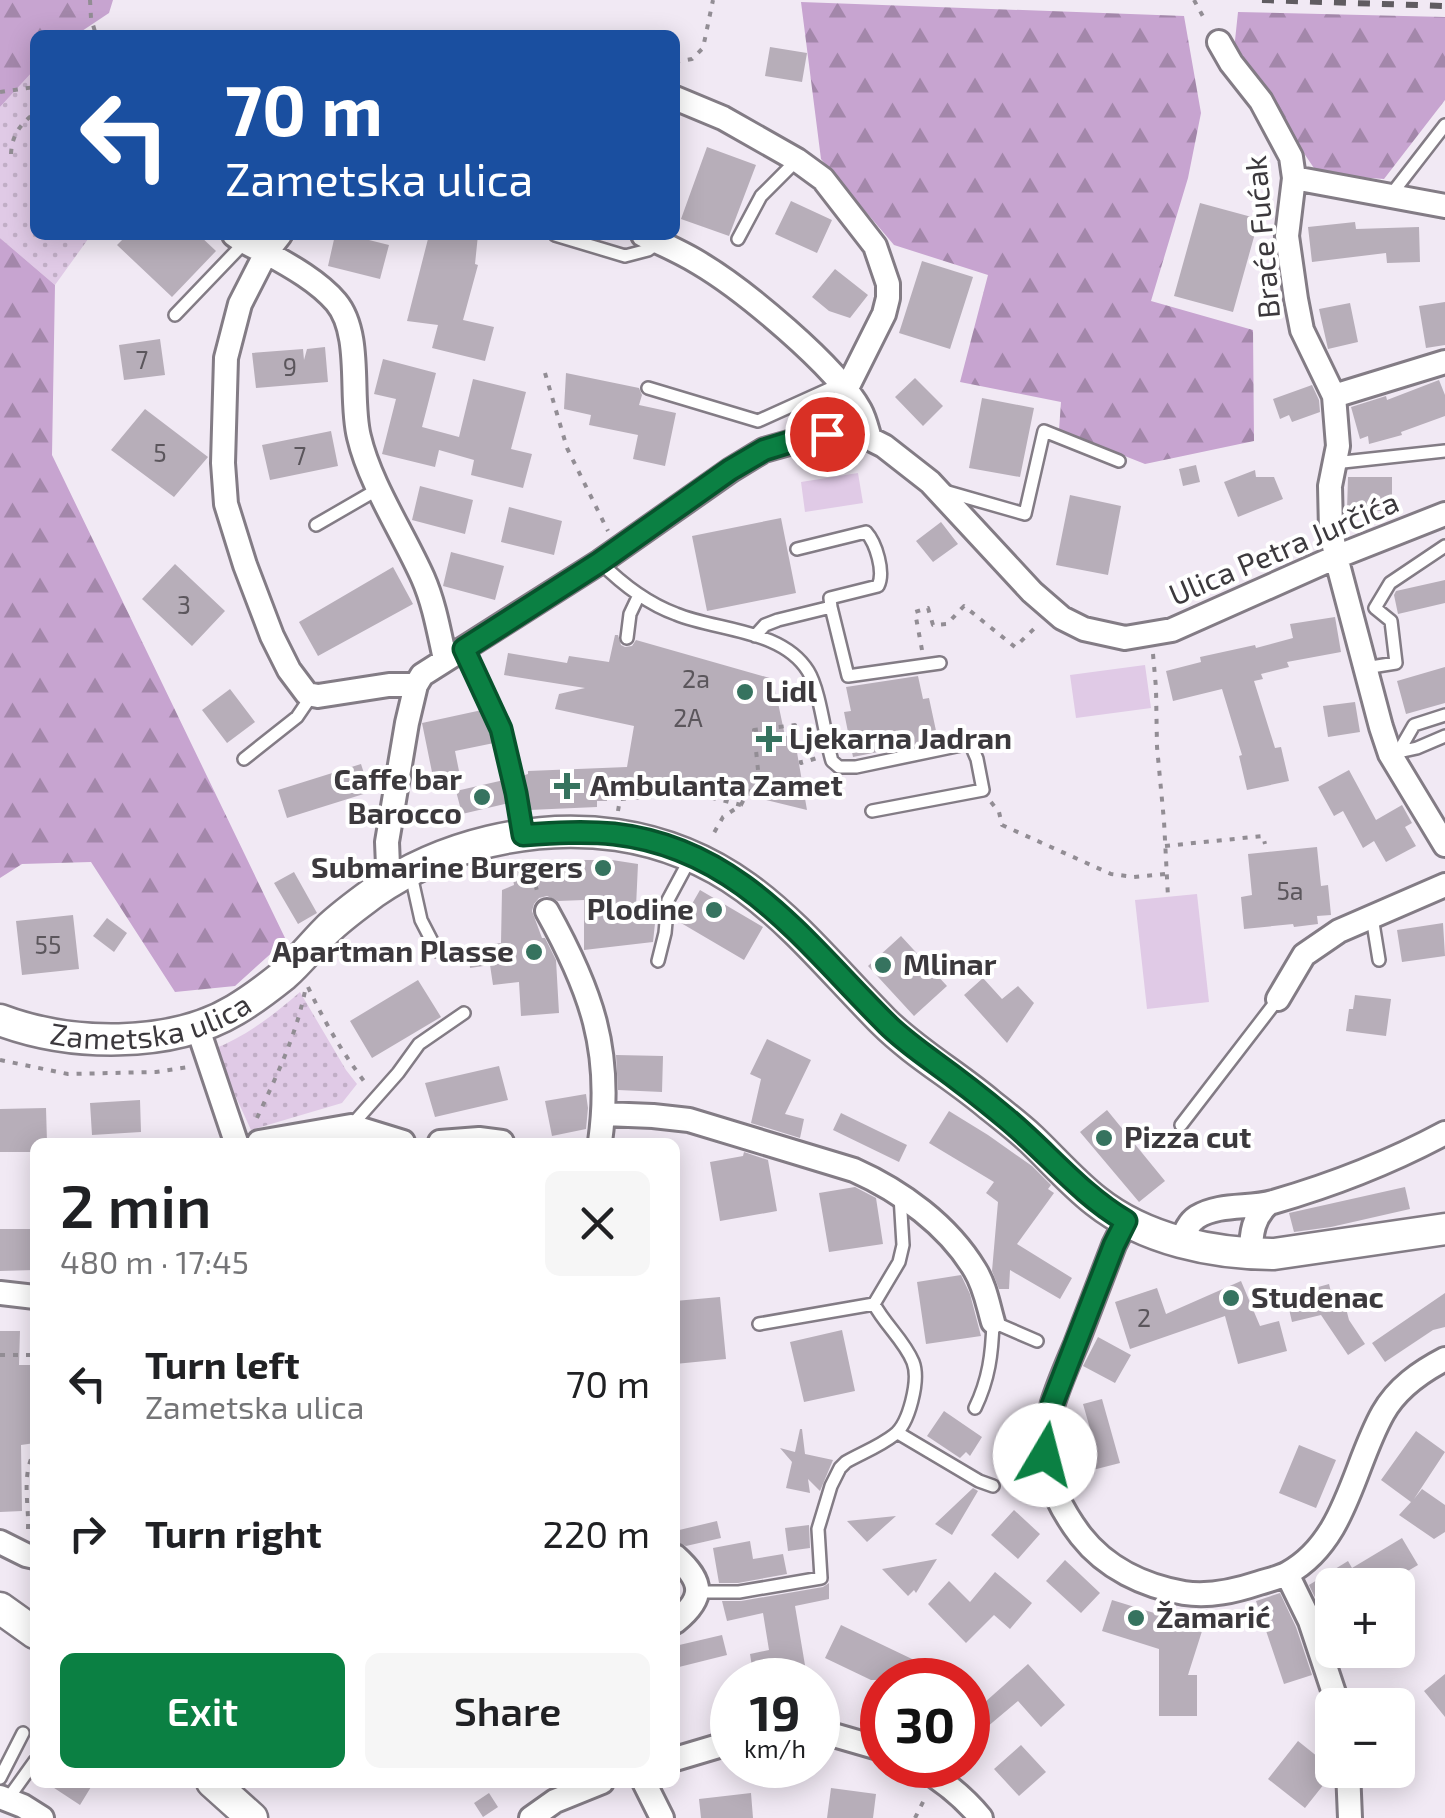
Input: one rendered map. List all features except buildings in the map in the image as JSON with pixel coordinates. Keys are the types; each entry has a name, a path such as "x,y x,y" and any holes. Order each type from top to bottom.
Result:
{"main road":[{"name":"Zametska ulica","path":"0,1020 96,1040 150,1036 196,1026 235,1010 272,984 352,909 401,876 471,846 524,843 576,833 615,834 701,848 770,905 893,1031 964,1084 1098,1203 1126,1221 1180,1242 1251,1254 1274,1254 1445,1228"},
{"path":"0,1608 30,1629"},
{"path":"219,1788 252,1818"}],"street":[{"name":"Braće Fućak","path":"1219,42 1230,63 1261,101 1291,156 1294,178 1287,236 1302,330 1334,396 1338,446 1330,486 1336,557 1365,668 1395,753 1445,845"},
{"path":"680,100 723,118 798,160 823,180 875,246 888,284 888,298 884,314 843,387"},
{"path":"1294,178 1445,206"},
{"path":"655,240 704,266 768,313 843,387 859,408 870,440"},
{"path":"401,876 388,866 387,842 416,686 306,694 272,636 226,504 226,358 256,241 308,277 341,310 349,328 354,404 366,462 425,582 455,654"},
{"path":"1334,396 1445,362"},
{"name":"Ulica Petra Jurčića","path":"416,686 422,675 600,562 730,470 764,450 803,438 827,434 884,446 937,489 1032,592 1062,618 1124,638 1172,630 1336,557 1445,514"},
{"path":"1278,999 1304,955 1339,931 1445,885"},
{"path":"547,912 568,949 594,1016 603,1056 601,1138"},
{"path":"196,1026 235,1138"},
{"path":"604,1114 689,1120 877,1180 945,1232 976,1271 993,1322"},
{"path":"258,1131 351,1126 389,1138"},
{"path":"1180,1242 1194,1218 1208,1212 1269,1203 1352,1176 1445,1132"},
{"path":"1251,1254 1254,1222 1269,1203"},
{"path":"1126,1221 1052,1405 1045,1455 1070,1522 1111,1565 1139,1581 1200,1595 1240,1590 1288,1574 1316,1550 1340,1517 1384,1411 1410,1380 1445,1359"},
{"path":"0,1293 30,1296"},
{"path":"0,1542 30,1556"},
{"path":"680,1561 698,1592 696,1603 680,1617"},
{"path":"1288,1574 1310,1621 1332,1688"},
{"path":"680,1758 710,1749"},
{"path":"531,1818 555,1801 587,1788"},
{"path":"647,1788 662,1818"},
{"path":"951,1788 981,1818"},
{"path":"1349,1788 1350,1818"},
{"path":"2,1792 42,1818"}],"lane":[{"path":"1390,196 1445,125"},
{"path":"738,239 761,196 798,160"},
{"path":"572,240 626,256 648,250 650,240"},
{"path":"175,315 256,241"},
{"path":"648,388 758,421 843,387"},
{"path":"937,489 1024,514 1044,431 1120,461"},
{"path":"1334,463 1445,451"},
{"path":"316,526 380,488"},
{"path":"797,549 869,533 881,582 830,598 848,676 940,663"},
{"path":"1365,668 1396,663 1391,622 1375,608 1390,583 1445,546"},
{"path":"600,562 621,584 674,614 755,636 800,661 810,674 835,764 844,768 966,744 974,750 983,790 872,811"},
{"path":"627,638 630,614 640,595"},
{"path":"755,636 765,625 832,607"},
{"path":"455,654 501,729 524,843"},
{"path":"244,760 297,717 312,694"},
{"path":"1395,753 1414,725 1445,714"},
{"path":"1395,753 1445,736"},
{"path":"658,960 668,900 701,848"},
{"path":"401,876 437,952"},
{"path":"1372,917 1379,960"},
{"path":"1182,1125 1278,999"},
{"path":"351,1126 419,1044 464,1013"},
{"path":"874,1304 898,1262 903,1245 900,1195"},
{"path":"759,1324 874,1304"},
{"path":"698,1592 738,1592 820,1578 818,1530 831,1486 846,1462 898,1433 916,1384 915,1366 874,1304"},
{"path":"975,1408 986,1386 993,1322 1037,1341"},
{"path":"898,1433 993,1486"},
{"path":"2,1792 23,1733"},
{"path":"2,1792 30,1766"}],"path":[{"path":"90,0 95,30"},
{"path":"680,61 692,59 703,48 713,0"},
{"path":"1194,0 1219,42"},
{"path":"0,92 30,88"},
{"path":"11,154 12,140 30,117"},
{"path":"545,373 567,448 612,539"},
{"path":"924,665 916,612 928,608 933,625 947,624 964,606 1015,646 1046,618"},
{"path":"1153,650 1168,897"},
{"path":"701,848 722,817 741,805 758,770 754,730 795,726 801,763 830,754"},
{"path":"617,817 620,799 693,793 741,805"},
{"path":"998,812 1002,825 1111,874 1166,874"},
{"path":"1165,846 1263,836 1266,844"},
{"path":"524,843 547,912"},
{"path":"258,1131 288,1050 306,982 332,1035 376,1096"},
{"path":"0,1060 68,1074 187,1068"},
{"path":"0,1355 30,1355"},
{"path":"30,1463 30,1556"},
{"path":"993,1486 1032,1482 1034,1486"},
{"path":"915,1818 925,1798"}],"shaded area":[{"path":"30,74 30,240 87,240 55,285 0,238 0,107"},
{"path":"858,473 863,503 805,512 801,482"},
{"path":"1145,665 1151,708 1076,718 1070,675"},
{"path":"1197,894 1209,1002 1147,1009 1135,900"},
{"path":"300,992 357,1084 342,1103 251,1130 214,1049 259,1024"}],"green space":[{"path":"0,0 113,0 109,13 84,30 30,30 30,74 0,107"},
{"path":"801,2 1184,16 1201,113 1188,178 1151,301 1253,330 1254,441 1145,464 1059,430 1061,402 960,382 988,275 894,245 821,159"},
{"path":"1238,12 1445,17 1445,100 1384,179 1318,174 1234,50"},
{"path":"0,238 55,285 52,455 286,940 235,986 175,992 91,862 22,864 0,878"}],"railway":[{"path":"1262,0 1445,6"}],"place":[{"name":"Lidl","path":"745,692"},
{"name":"Ljekarna Jadran","path":"769,739"},
{"name":"Ambulanta Zamet","path":"567,786"},
{"name":"Caffe bar Barocco","path":"482,797"},
{"name":"Submarine Burgers","path":"603,868"},
{"name":"Plodine","path":"714,910"},
{"name":"Apartman Plasse","path":"534,952"},
{"name":"Mlinar","path":"883,965"},
{"name":"Pizza cut","path":"1104,1138"},
{"name":"Studenac","path":"1231,1298"},
{"name":"Žamarić","path":"1136,1618"}],"route":[{"path":"827,434 764,450 730,470 600,562 464,649 501,729 523,835 615,834 692,855 730,874 770,905 893,1031 964,1084 1098,1203 1126,1221 1052,1405 1045,1455"}]}
